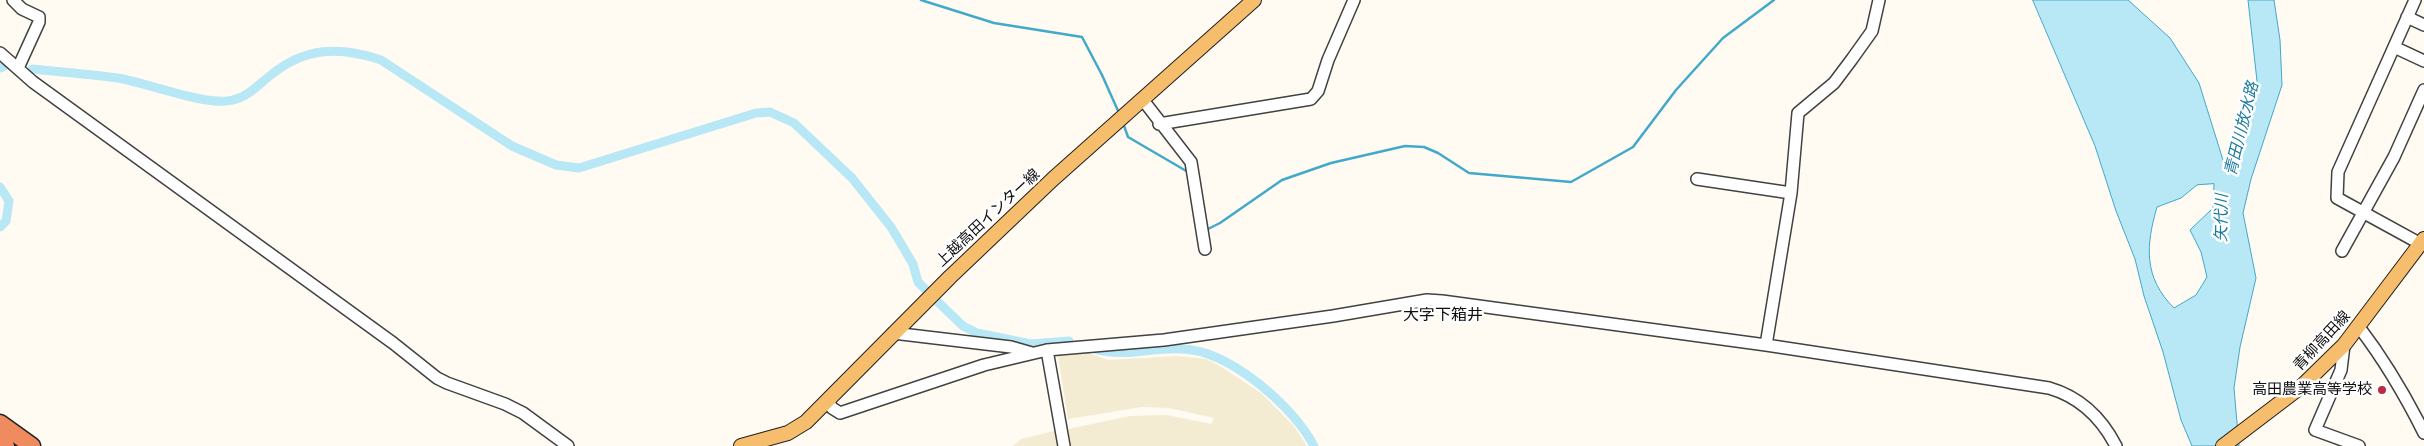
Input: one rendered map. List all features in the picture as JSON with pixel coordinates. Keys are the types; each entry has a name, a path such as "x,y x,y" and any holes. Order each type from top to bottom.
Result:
{"highway":[{"path":"0,423 32,446"},
{"path":"0,441 6,446"}],"main road":[{"name":"上越高田インター線","path":"741,446 797,429 828,401 893,333 1053,179 1143,100 1222,26 1254,0"},
{"name":"青柳高田線","path":"2223,446 2302,386 2344,345 2423,242"}],"street":[{"path":"13,0 22,9 39,17 39,22 18,68"},
{"path":"1159,124 1312,99 1318,91 1328,60 1354,0"},
{"path":"1766,345 1791,193 1798,113 1834,83 1852,59 1872,31 1879,0"},
{"path":"2415,0 2338,172 2337,198 2423,242"},
{"path":"2407,17 2424,25"},
{"path":"2394,48 2424,61"},
{"path":"0,53 33,82 393,343 437,378 511,407 568,446"},
{"path":"2342,251 2394,157 2424,90"},
{"path":"1143,100 1159,124 1191,162 1206,249"},
{"path":"1697,180 1791,193"},
{"path":"828,401 832,408 840,413 984,365 1047,350 1164,340 1333,316 1428,300 1766,345 2048,388 2073,397 2092,412 2100,420 2116,446"},
{"path":"2359,327 2385,361 2424,433"},
{"path":"893,333 1011,347 1034,354"},
{"path":"2344,345 2341,370 2315,430 2359,446"},
{"path":"1047,350 1064,446"}],"shaded area":[{"path":"1089,353 1108,360 1178,356 1206,359 1261,393 1293,425 1307,446 1071,446 1068,429 1130,416 1167,415 1211,424 1214,418 1169,408 1142,407 1068,419 1058,356"},
{"path":"1058,430 1060,446 1013,446 1021,439"}],"water":[{"name":"矢代川","path":"2033,0 2128,0 2170,38 2199,83 2227,173 2242,150 2257,81 2248,0 2274,0 2280,40 2282,85 2251,179 2243,213 2256,278 2240,347 2234,388 2239,446 2192,446 2181,420 2163,352 2144,296 2135,259 2116,211 2095,146","holes":["2214,184 2213,208 2190,230 2201,252 2207,277 2196,295 2174,308 2164,296 2152,272 2149,247 2157,207 2181,198 2197,185"]}],"waterway":[{"path":"921,0 994,23 1082,37 1119,113"},
{"path":"1206,230 1220,223 1282,180 1331,163 1405,146 1424,147 1438,153 1469,173 1571,182 1633,147 1676,90 1723,38 1774,0"},
{"path":"32,69 118,78 193,97 222,101 244,96 284,66 310,54 337,51 351,52 381,60 512,146 556,165 579,168 756,113 770,112 794,123 852,178 891,227 913,264 918,282 928,292"},
{"path":"1123,123 1128,137 1188,172"},
{"path":"0,187 9,201 6,221 0,227"},
{"path":"938,302 963,326 977,333 1031,344 1069,341"},
{"path":"1094,349 1117,353 1182,349 1200,352 1220,359 1258,383 1275,398 1291,414 1314,446"}],"place":[{"name":"高田農業高等学校","path":"2382,390"}],"district":[{"name":"大字下箱井","path":"1443,315"}],"water label":[{"name":"青田川放水路","path":"2242,129"}]}
